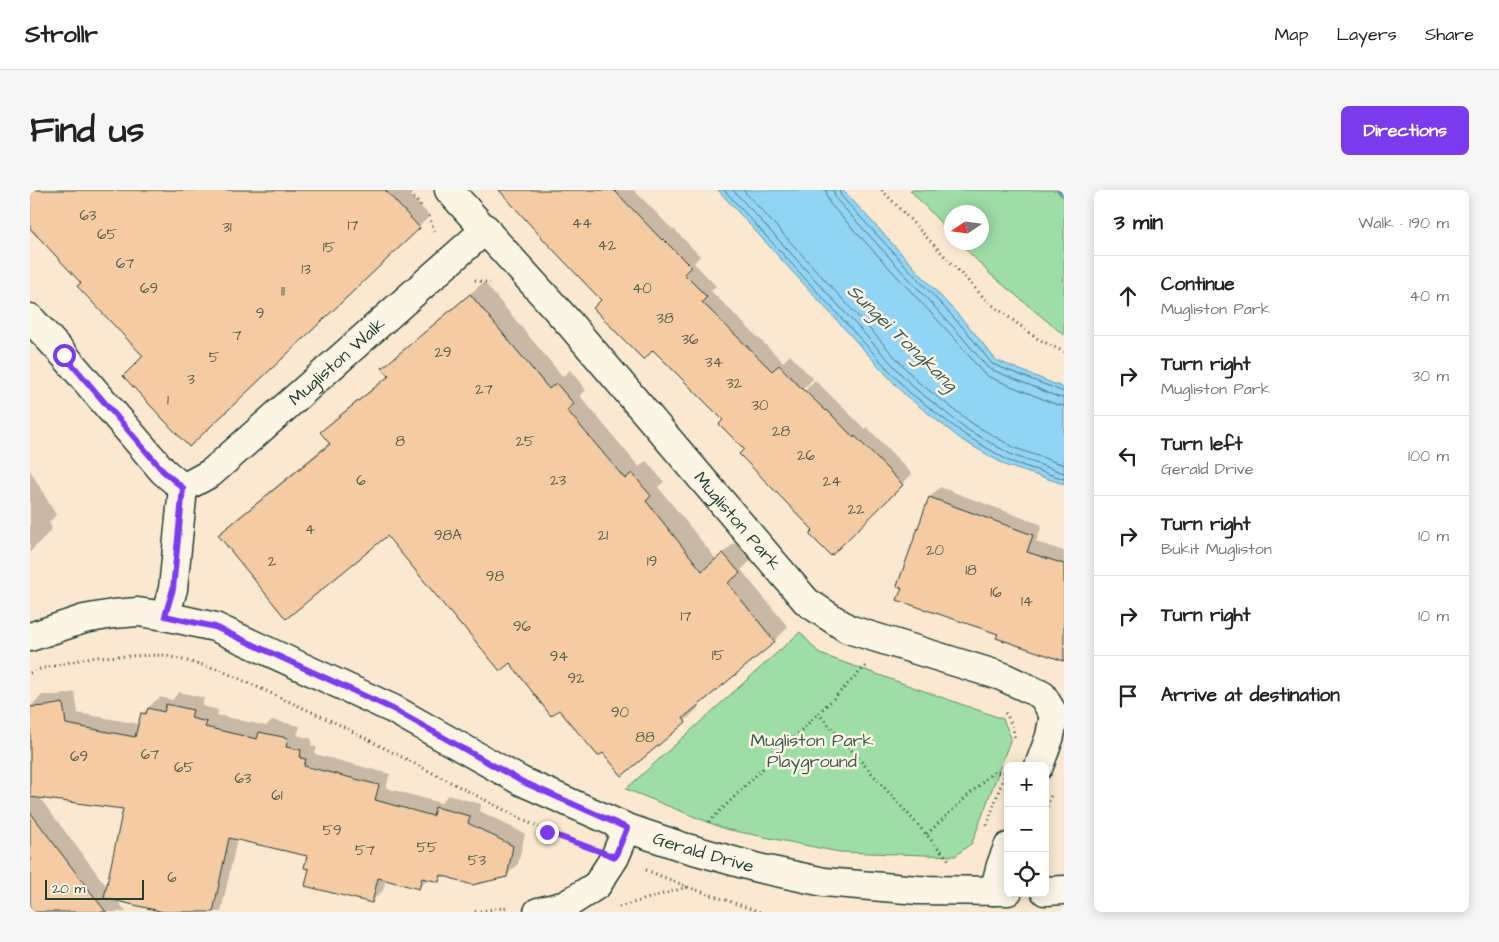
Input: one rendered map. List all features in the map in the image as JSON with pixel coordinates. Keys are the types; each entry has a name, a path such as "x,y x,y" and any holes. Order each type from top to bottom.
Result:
{"street":[{"name":"Mugliston Park","path":"450,190 570,324 807,602 848,629 1001,676 1042,695 1054,715 1050,736 1040,762"},
{"name":"Mugliston Walk","path":"183,488 211,473 486,229"},
{"path":"30,318 163,471 183,488 173,589 165,616"},
{"name":"Gerald Drive","path":"30,637 84,619 138,612 215,627 393,709 521,781 627,828 683,847 749,865 824,882 918,890 1001,891"},
{"path":"538,912 566,905 597,885 615,857 627,828"},
{"path":"1001,891 1001,865 1006,852"},
{"path":"1049,890 1064,890"}],"path":[{"path":"407,190 423,209"},
{"path":"882,190 987,301 1038,339 1064,352"},
{"path":"429,215 436,236 455,257"},
{"path":"30,673 92,657 164,655 218,668 336,723 547,832 688,887 760,912"},
{"path":"703,828 867,666"},
{"path":"818,713 952,863"},
{"path":"927,834 992,773 1004,772"},
{"path":"612,909 688,887"}],"green space":[{"path":"910,190 1064,190 1064,335 990,274 967,250 989,250 989,205 944,205 944,226"},
{"name":"Mugliston Park Playground","path":"800,632 820,654 1003,719 1011,738 972,843 955,856 839,852 725,829 626,789"}],"water":[{"name":"Sungei Tongkang","path":"718,190 843,190 971,329 996,360 1064,388 1064,484 1007,466 962,440 905,395"}],"building":[{"path":"30,190 385,190 420,228 189,447 123,376 143,356 77,286 81,283 30,228"},
{"path":"499,190 614,190 691,267 684,274 707,297 702,302 772,371 779,365 854,438 855,436 903,485 831,556 809,534 813,530 739,454 744,449 719,424 723,420 653,350 644,360 623,339 593,308 601,300"},
{"path":"470,294 549,389 556,383 574,404 567,410 625,479 632,473 651,496 646,501 702,571 723,553 740,573 728,583 775,642 683,718 686,722 622,776 603,753 598,756 559,710 551,716 510,663 500,671 387,536 286,619 218,535 330,444 320,432 389,376 382,368"},
{"path":"929,497 1033,535 1027,552 1064,564 1064,661 996,638 998,634 897,600 902,588 897,586"},
{"path":"63,703 66,724 135,737 141,713 146,714 148,708 164,712 166,704 193,710 191,718 207,722 205,727 257,739 259,732 288,738 286,747 301,750 300,758 306,759 304,766 379,785 375,800 433,816 435,807 470,816 468,823 513,846 507,877 472,885 441,875 439,882 422,878 419,889 378,878 372,903 305,886 309,869 304,868 307,856 229,838 213,912 164,912 104,898 123,809 30,797 30,707"},
{"path":"30,812 73,869 106,912 30,912"}],"route":[{"path":"64,355 163,471 183,488 173,589 165,616 215,627 393,709 521,781 627,828 615,857 547,832"}]}
